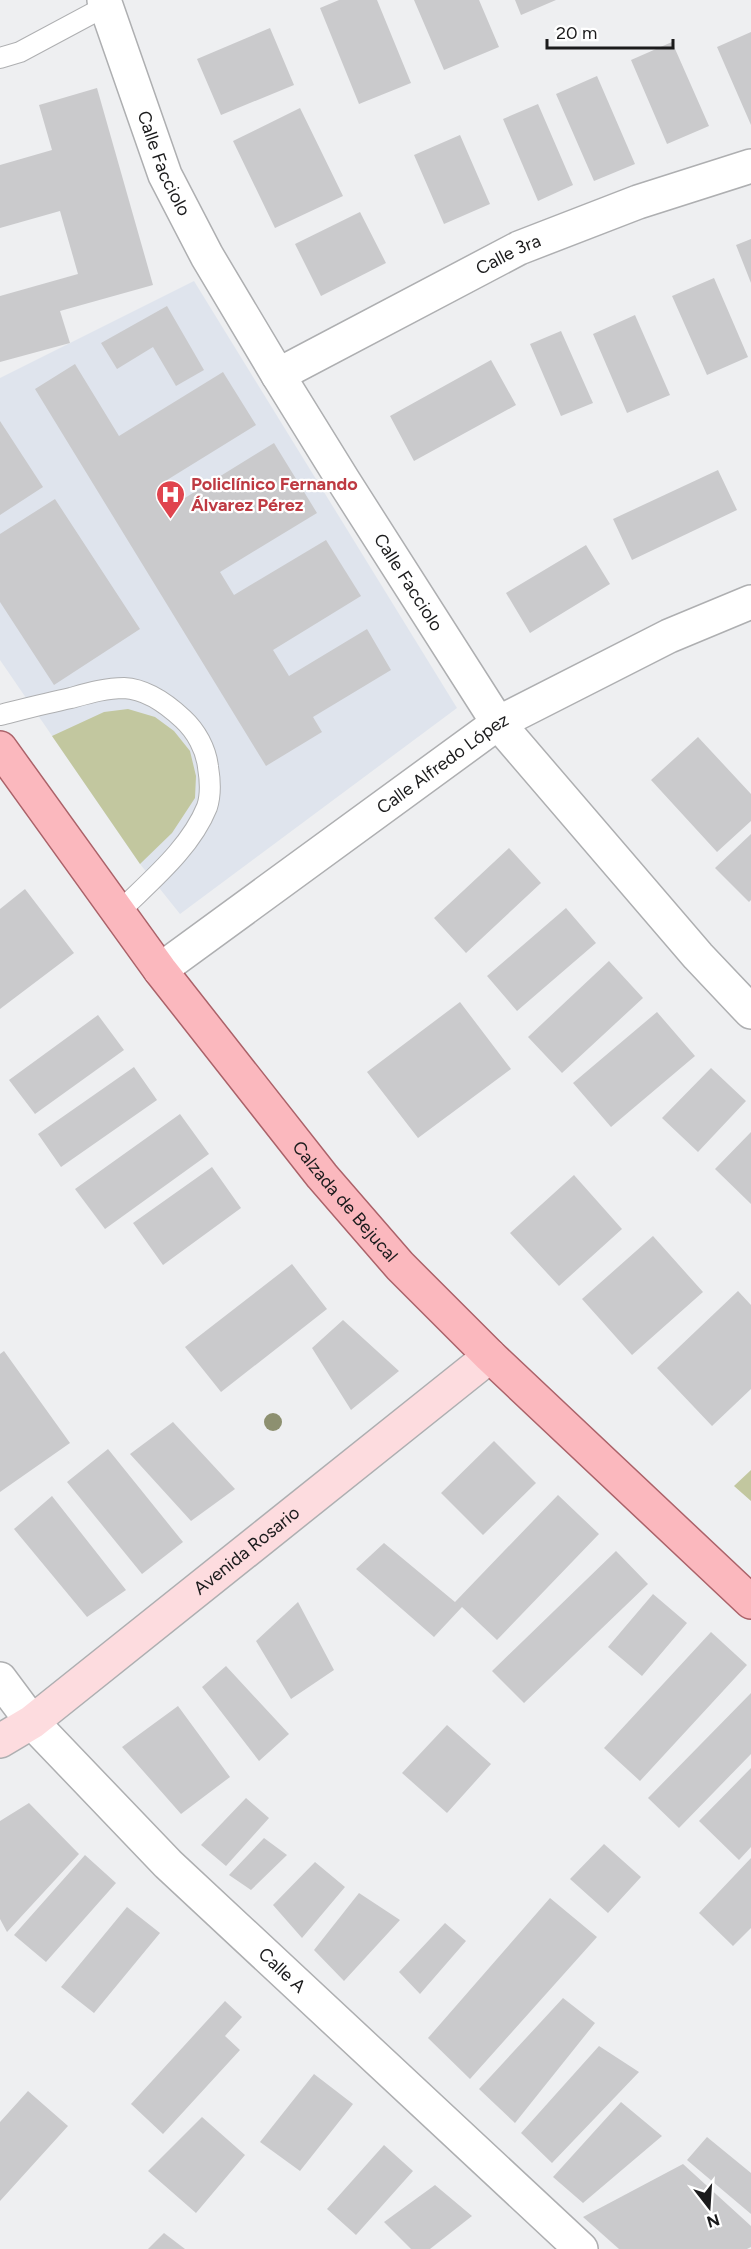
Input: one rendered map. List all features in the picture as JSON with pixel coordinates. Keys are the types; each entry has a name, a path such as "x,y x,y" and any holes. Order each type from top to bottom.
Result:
{"main road":[{"name":"Calzada de Bejucal","path":"0,748 160,970 322,1176 400,1266 490,1356 751,1602"}],"street":[{"name":"Calle Facciolo","path":"109,2 165,175 207,256 278,375 498,723 698,956 751,1012"},
{"name":"Calle 3ra","path":"278,375 519,248 638,202 751,166"},
{"name":"Calle Alfredo López","path":"160,970 498,723 669,636 751,602"},
{"name":"Avenida Rosario","path":"0,1741 32,1722 490,1356"},
{"name":"Calle A","path":"0,1679 32,1722 168,1864 580,2249"}],"lane":[{"path":"0,58 20,52 109,2"},
{"path":"0,715 107,689 127,688 146,692 169,706 200,740 207,760 210,780 207,806 192,833 176,854 119,912"}],"shaded area":[{"name":"Policlínico Fernando Álvarez Pérez","path":"194,281 457,708 180,914 140,864 0,660 0,378"}],"green space":[{"path":"128,709 155,717 174,731 190,751 196,776 195,798 172,833 140,864 52,736 104,712"},
{"path":"751,1470 751,1501 734,1486"}],"building":[{"path":"339,0 377,0 411,83 359,104 320,8"},
{"path":"414,0 479,0 499,47 444,70"},
{"path":"515,0 556,0 521,15"},
{"path":"270,28 294,85 221,115 197,59"},
{"path":"751,32 751,125 717,47"},
{"path":"672,42 709,126 667,144 631,60"},
{"path":"597,76 635,164 594,181 556,94"},
{"path":"97,88 153,285 60,311 70,343 0,362 0,296 78,274 60,211 0,228 0,165 52,150 39,105"},
{"path":"538,104 573,185 538,201 503,119"},
{"path":"300,108 343,196 275,228 233,141"},
{"path":"460,135 490,204 444,224 414,155"},
{"path":"360,212 386,263 321,296 295,244"},
{"path":"751,239 751,283 736,245"},
{"path":"714,278 748,357 707,375 672,296"},
{"path":"167,306 204,370 176,386 153,347 117,369 101,343"},
{"path":"635,315 670,395 627,413 593,334"},
{"path":"561,331 593,403 561,416 530,344"},
{"path":"491,360 516,405 414,461 390,416"},
{"path":"75,364 119,436 223,372 256,425 167,480 180,501 274,443 317,513 220,572 234,595 326,540 361,596 273,650 289,676 367,629 391,670 313,717 322,732 266,766 35,389"},
{"path":"0,421 43,487 0,515"},
{"path":"718,470 737,510 632,560 613,519"},
{"path":"55,499 140,629 54,685 0,602 0,534"},
{"path":"586,545 610,584 530,633 506,593"},
{"path":"698,737 751,794 751,821 717,852 651,780"},
{"path":"751,834 751,900 749,902 715,868"},
{"path":"509,848 541,883 466,953 434,918"},
{"path":"25,889 74,953 0,1009 0,909"},
{"path":"566,908 596,943 517,1011 487,976"},
{"path":"609,961 643,998 562,1073 528,1037"},
{"path":"460,1002 511,1069 418,1138 367,1072"},
{"path":"657,1012 695,1056 611,1127 573,1083"},
{"path":"98,1015 124,1050 35,1114 9,1080"},
{"path":"134,1067 157,1100 61,1167 38,1134"},
{"path":"711,1068 746,1101 698,1152 662,1118"},
{"path":"180,1114 209,1154 105,1229 75,1189"},
{"path":"751,1132 751,1204 715,1169"},
{"path":"212,1167 241,1208 163,1265 133,1223"},
{"path":"574,1175 622,1229 559,1286 510,1233"},
{"path":"653,1236 703,1292 632,1355 582,1299"},
{"path":"292,1264 327,1309 221,1392 185,1347"},
{"path":"738,1291 751,1305 751,1389 712,1426 657,1368"},
{"path":"343,1320 399,1371 351,1410 312,1348"},
{"path":"4,1351 70,1443 0,1492 0,1354"},
{"path":"173,1422 235,1489 191,1521 130,1454"},
{"path":"494,1441 536,1483 483,1535 441,1493"},
{"path":"108,1449 183,1542 142,1574 67,1482"},
{"path":"558,1495 599,1534 497,1640 462,1607 434,1637 356,1569 384,1543 455,1602"},
{"path":"52,1496 126,1590 87,1617 14,1529"},
{"path":"616,1551 648,1584 524,1703 492,1671"},
{"path":"653,1594 687,1623 642,1676 608,1647"},
{"path":"298,1602 334,1670 291,1699 256,1641"},
{"path":"711,1632 747,1665 640,1781 604,1748"},
{"path":"226,1666 289,1734 259,1761 202,1687"},
{"path":"751,1693 751,1754 679,1828 648,1798"},
{"path":"178,1706 230,1777 181,1814 122,1747"},
{"path":"447,1725 491,1764 447,1813 402,1773"},
{"path":"751,1768 751,1847 739,1860 699,1821"},
{"path":"246,1798 269,1818 226,1866 201,1845"},
{"path":"29,1803 79,1854 7,1932 0,1919 0,1821"},
{"path":"264,1838 287,1855 251,1890 229,1875"},
{"path":"604,1844 641,1877 608,1913 570,1879"},
{"path":"85,1855 116,1883 46,1962 14,1935"},
{"path":"751,1858 751,1928 733,1946 699,1913"},
{"path":"315,1862 345,1887 302,1938 273,1905"},
{"path":"359,1893 400,1920 344,1981 314,1950"},
{"path":"550,1898 597,1937 470,2079 428,2038"},
{"path":"127,1907 160,1933 94,2013 61,1987"},
{"path":"445,1923 466,1941 420,1994 399,1972"},
{"path":"563,1998 595,2023 515,2123 479,2089"},
{"path":"225,2001 242,2017 225,2036 240,2050 163,2134 131,2104"},
{"path":"599,2046 639,2072 552,2163 521,2133"},
{"path":"314,2074 353,2104 300,2171 260,2142"},
{"path":"28,2091 68,2126 0,2201 0,2122"},
{"path":"621,2102 662,2136 583,2203 553,2177"},
{"path":"202,2117 245,2155 196,2213 148,2171"},
{"path":"707,2137 751,2173 751,2214 687,2160"},
{"path":"384,2145 413,2171 356,2235 327,2209"},
{"path":"683,2164 751,2226 751,2247 747,2249 619,2249 583,2217"},
{"path":"435,2185 472,2216 430,2249 411,2249 384,2222"},
{"path":"164,2233 185,2249 148,2249"}],"place":[{"name":"Policlínico Fernando Álvarez Pérez","path":"170,520"}]}
